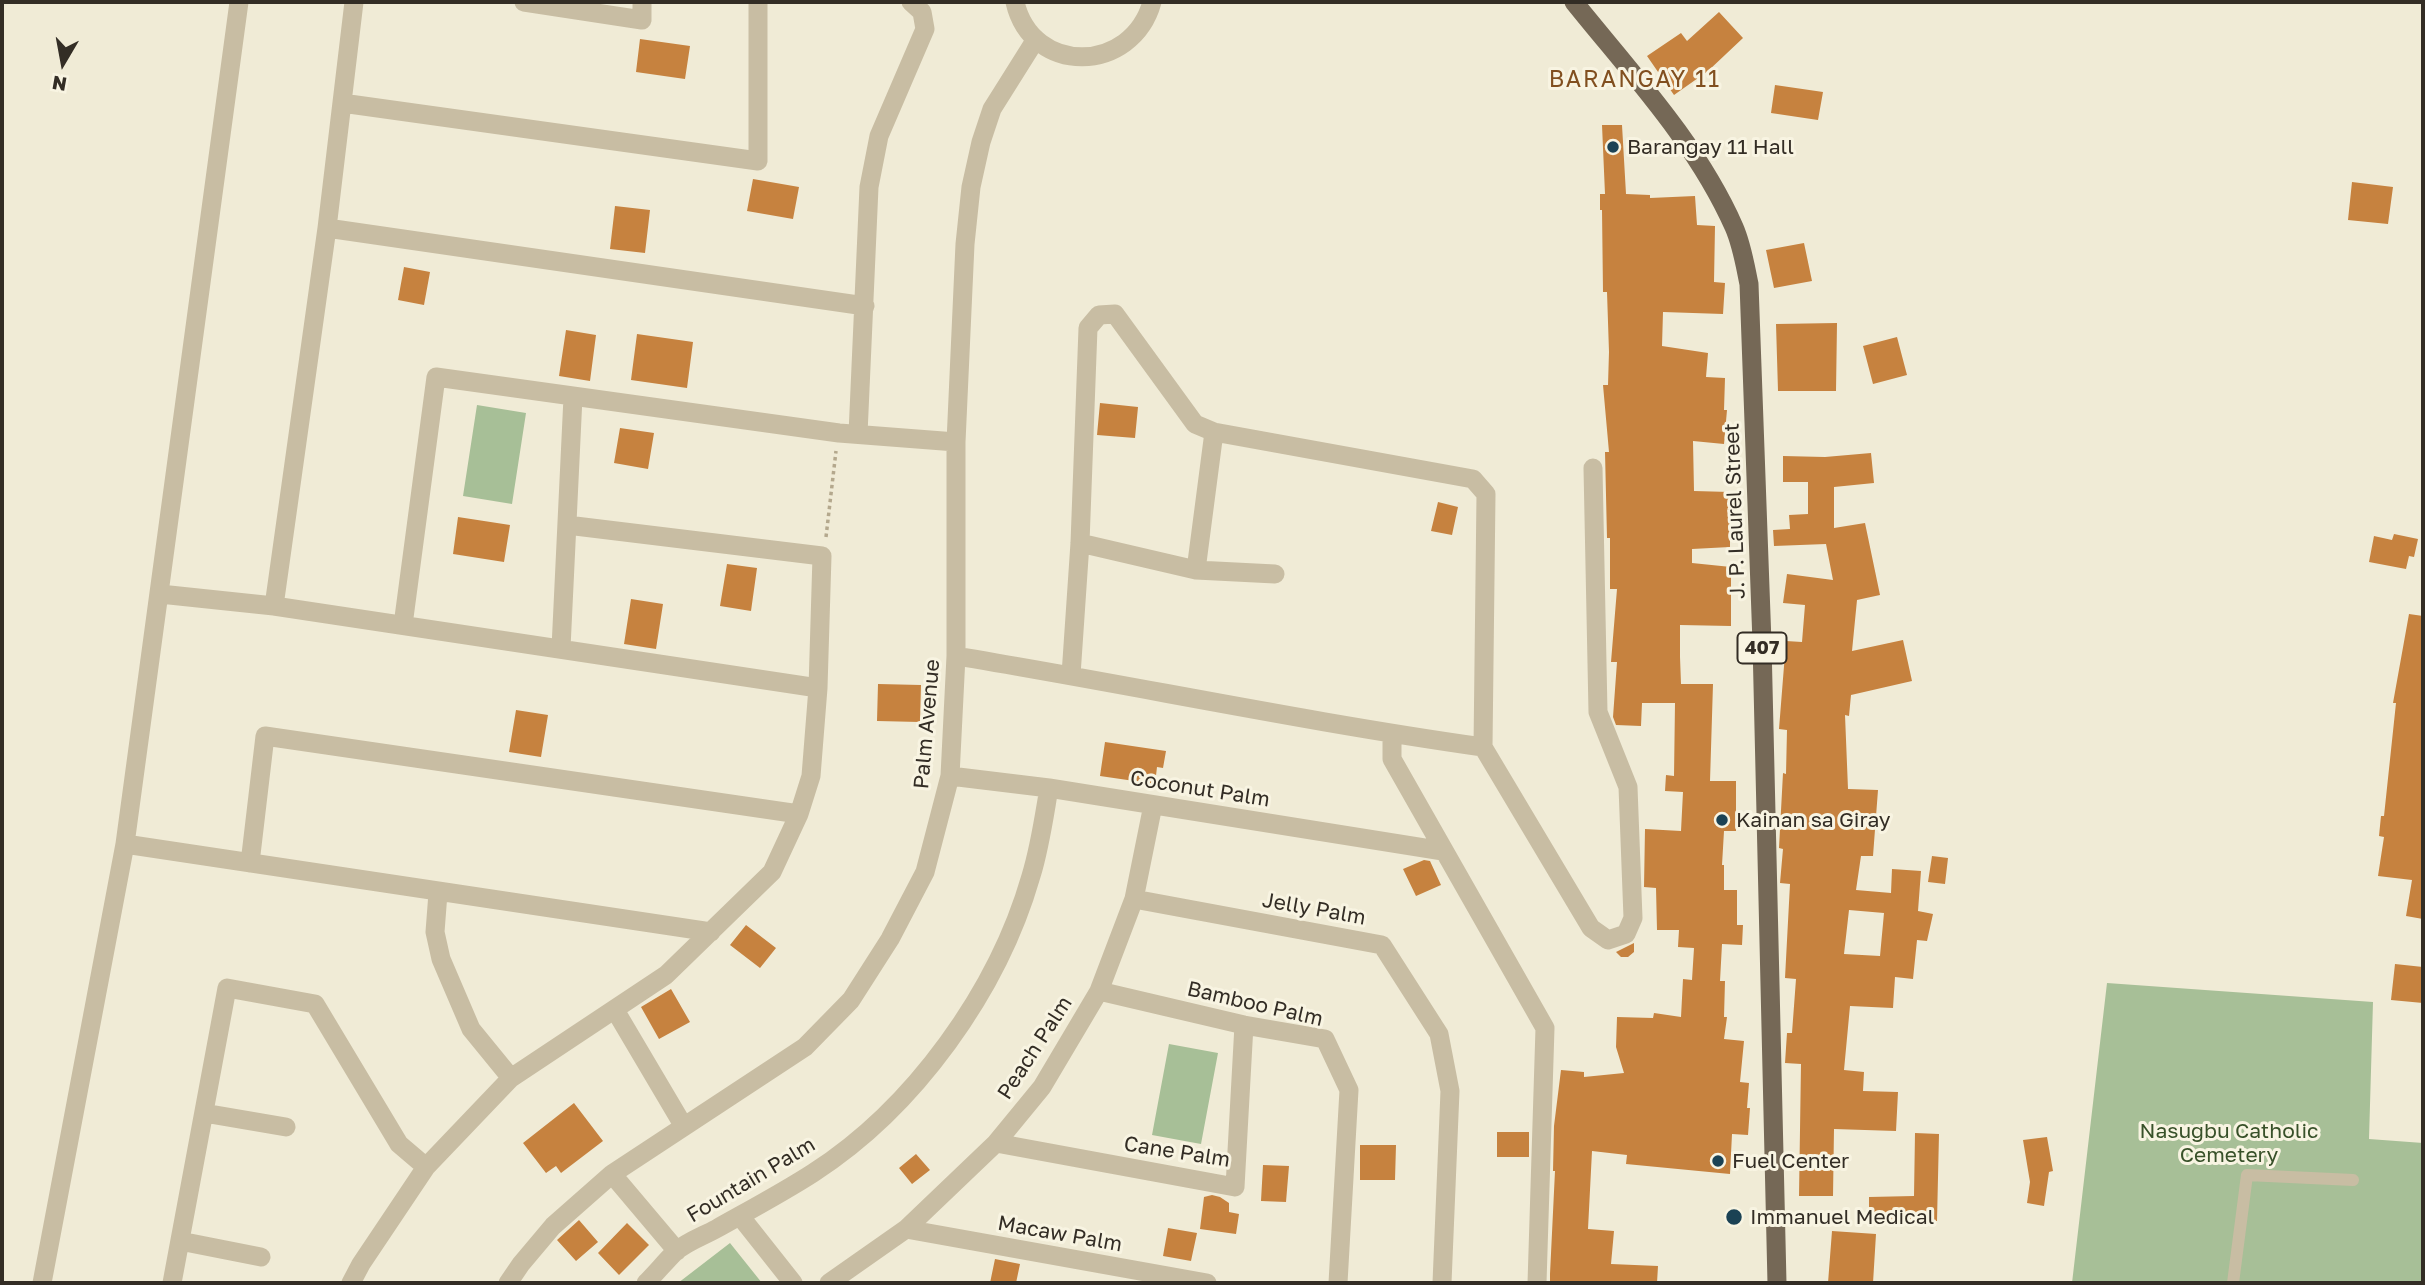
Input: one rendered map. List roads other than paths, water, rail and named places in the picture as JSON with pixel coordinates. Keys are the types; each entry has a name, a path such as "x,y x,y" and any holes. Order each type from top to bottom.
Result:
{"main road":[{"name":"J. P. Laurel Street","path":"1574,2 1673,126 1712,182 1735,229 1744,256 1748,284 1762,643 1777,1283"}],"street":[{"path":"42,1283 125,844 239,2"},
{"path":"274,606 327,228 354,2"},
{"path":"524,2 642,20 642,2"},
{"path":"342,103 758,161 758,2"},
{"path":"848,433 865,306 869,187 879,136 925,29 922,12 911,2"},
{"path":"1015,2 1024,24 1037,39 1046,46 1077,57 1100,55 1121,46 1138,32 1152,2"},
{"name":"Palm Avenue","path":"508,1283 553,1226 612,1174 805,1046 851,1000 890,939 925,872 950,776 956,656 956,442 965,244 971,187 992,109 1037,39"},
{"path":"327,228 865,306"},
{"path":"1071,675 1080,543 1088,328 1098,315 1115,314 1195,424 1214,432 1473,479 1486,494 1483,747 1591,928 1608,940 1626,934 1633,918 1628,787 1598,712 1593,468"},
{"path":"402,625 436,377 848,433 956,442"},
{"path":"561,648 573,397"},
{"path":"1196,570 1214,432"},
{"path":"351,1283 426,1167 511,1078 666,975 772,872 799,814 811,776 818,688 822,556 567,525"},
{"path":"1080,543 1196,570 1275,574"},
{"path":"160,594 274,606 818,688"},
{"path":"956,656 1392,734 1483,747"},
{"path":"1392,734 1392,759 1545,1028 1537,1283"},
{"path":"250,863 265,736 799,814"},
{"name":"Coconut Palm","path":"950,776 1049,788 1443,851"},
{"name":"Fountain Palm","path":"646,1283 677,1251 814,1173 860,1137 927,1069 970,1011 992,973 1014,923 1031,877 1049,788"},
{"name":"Peach Palm","path":"829,1283 906,1229 996,1143 1042,1087 1098,992 1134,899 1153,805"},
{"path":"125,844 710,932"},
{"path":"438,893 435,932 441,960 471,1029 511,1078"},
{"name":"Jelly Palm","path":"1134,899 1382,945 1439,1034 1450,1091 1442,1283"},
{"path":"172,1283 227,988 315,1004 399,1144 426,1167"},
{"name":"Bamboo Palm","path":"1098,992 1244,1025 1325,1039 1349,1090 1338,1283"},
{"path":"615,1010 683,1125"},
{"name":"Cane Palm","path":"996,1143 1235,1187 1244,1025"},
{"path":"204,1113 286,1127"},
{"path":"612,1174 677,1251"},
{"path":"740,1216 793,1283"},
{"name":"Macaw Palm","path":"906,1229 1207,1283"},
{"path":"180,1241 261,1257"}],"lane":[{"path":"2233,1283 2247,1175 2353,1180"}],"place":[{"name":"Barangay 11 Hall","path":"1613,147"},
{"name":"Kainan sa Giray","path":"1722,820"},
{"name":"Fuel Center","path":"1718,1161"},
{"name":"Immanuel Medical","path":"1734,1217"}],"district":[{"name":"BARANGAY 11","path":"1635,80"}],"park label":[{"name":"Nasugbu Catholic Cemetery","path":"2229,1143"}]}
